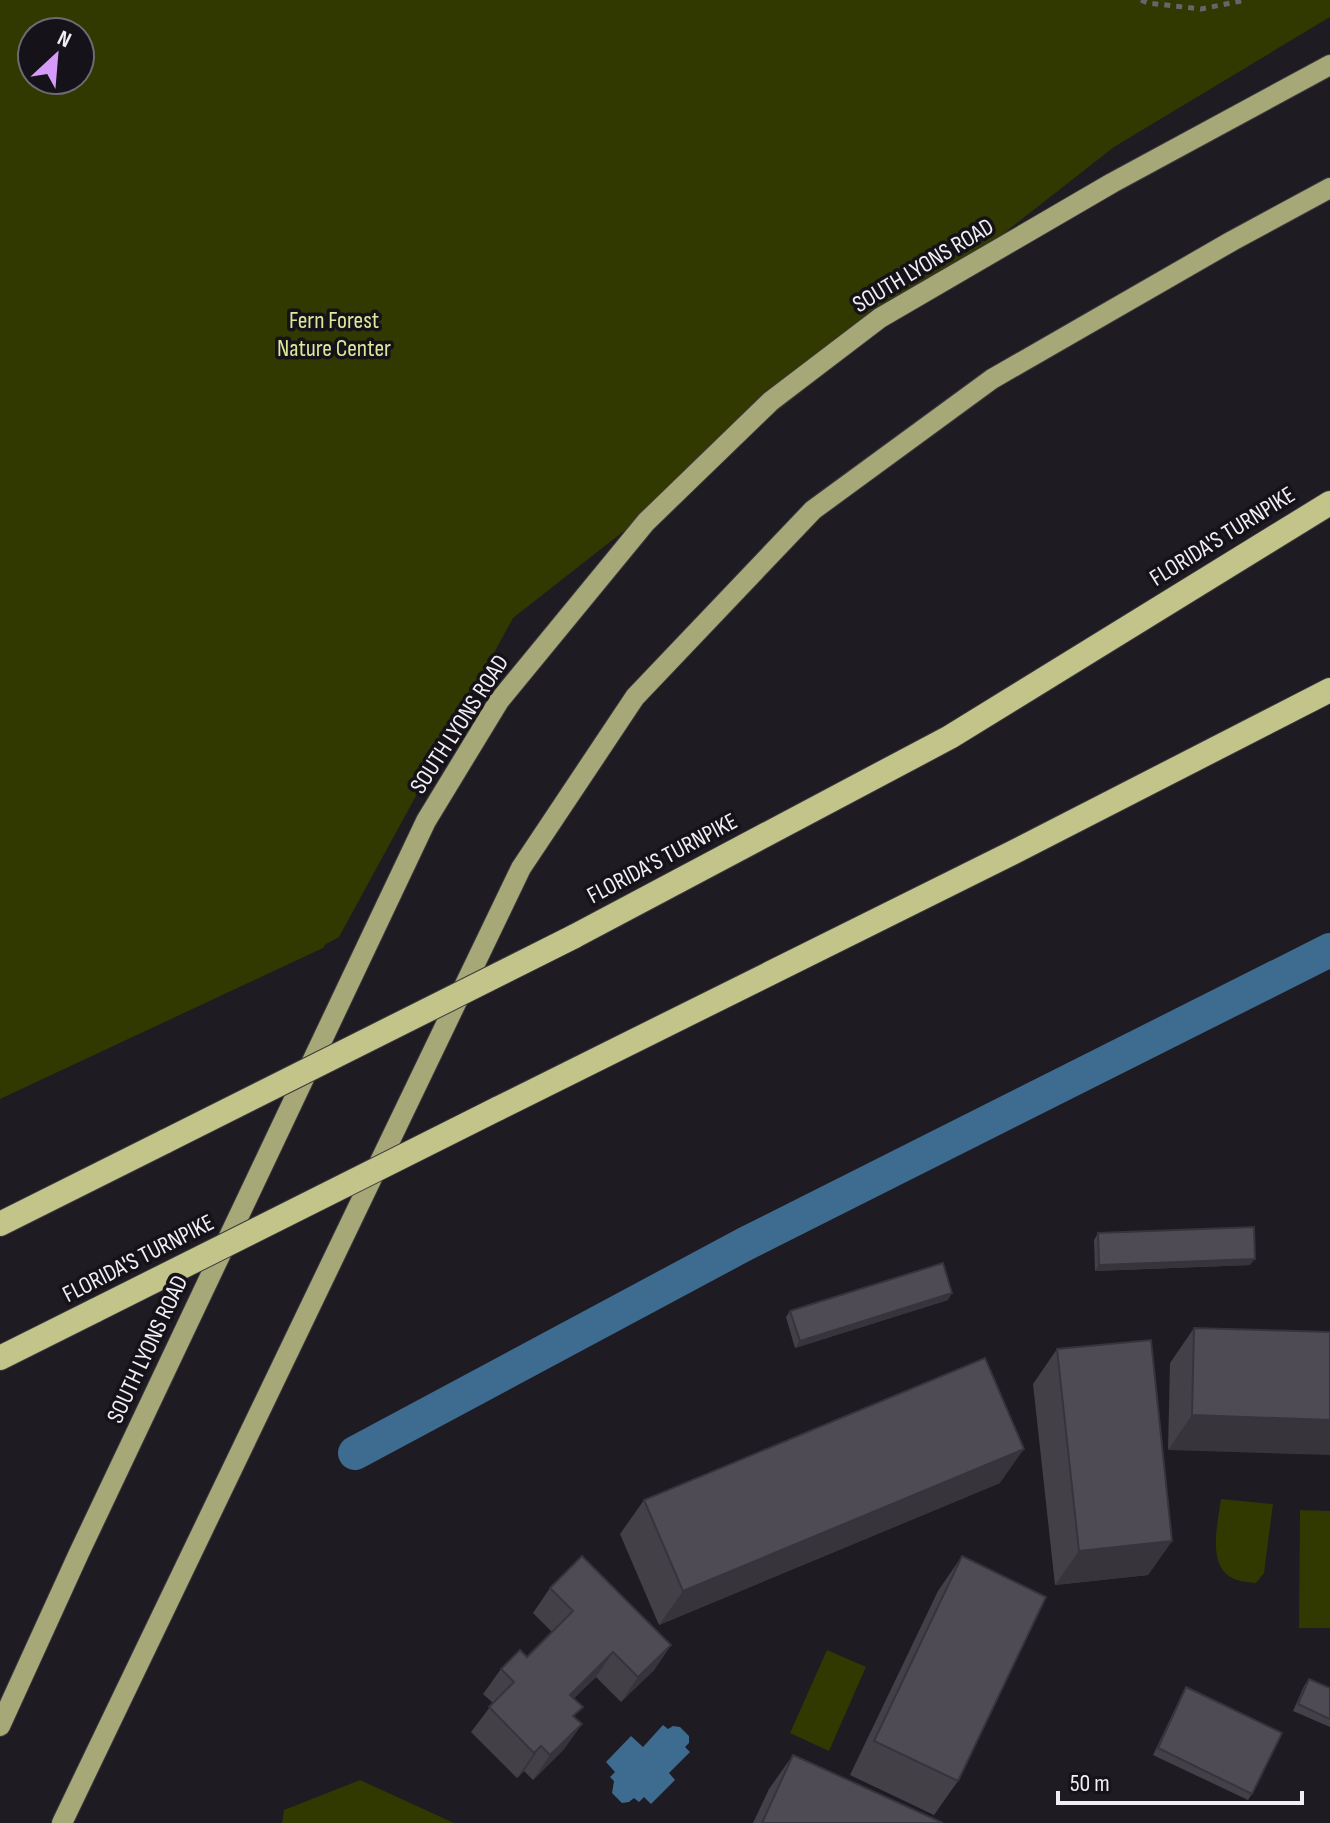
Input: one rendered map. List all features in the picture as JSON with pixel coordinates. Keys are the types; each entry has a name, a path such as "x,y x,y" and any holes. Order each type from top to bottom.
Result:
{"highway":[{"name":"FLORIDA'S TURNPIKE","path":"0,1224 573,937 950,737 1330,503"},
{"name":"FLORIDA'S TURNPIKE","path":"0,1358 998,860 1330,690"}],"main road":[{"name":"SOUTH LYONS ROAD","path":"0,1726 426,821 499,701 646,522 771,401 880,318 1112,183 1330,65"},
{"path":"62,1823 521,868 635,697 826,500 992,379 1330,188"}],"path":[{"path":"1141,0 1201,9 1246,0"}],"green space":[{"name":"Fern Forest Nature Center","path":"0,0 1330,0 1330,17 1114,147 513,618 339,937 323,948 0,1099"},
{"path":"1221,1499 1273,1504 1264,1573 1256,1583 1237,1580 1227,1575 1221,1566 1217,1556 1216,1533"},
{"path":"1300,1510 1330,1511 1330,1628 1299,1628"},
{"path":"827,1650 866,1667 829,1751 790,1733"},
{"path":"360,1780 454,1823 282,1823 284,1810"}],"water":[{"path":"663,1725 668,1729 680,1727 689,1736 685,1747 690,1752 669,1773 675,1780 651,1804 644,1797 639,1802 634,1798 622,1803 612,1793 614,1781 610,1777 615,1772 606,1762 631,1736 643,1747"}],"building":[{"path":"1254,1227 1255,1259 1099,1265 1098,1233"},
{"path":"943,1263 952,1293 800,1341 790,1311"},
{"path":"1194,1328 1330,1332 1330,1420 1192,1415"},
{"path":"1151,1340 1172,1541 1079,1551 1057,1349"},
{"path":"985,1358 1024,1449 683,1591 644,1500"},
{"path":"582,1556 671,1645 638,1677 613,1652 570,1695 583,1707 573,1716 582,1724 550,1755 541,1746 534,1753 489,1707 514,1682 501,1669 520,1650 527,1657 573,1611 550,1588"},
{"path":"962,1556 1046,1597 958,1781 874,1741"},
{"path":"1309,1679 1330,1688 1330,1719 1298,1704"},
{"path":"1186,1687 1282,1733 1252,1794 1158,1748"},
{"path":"793,1755 943,1823 762,1823"}],"waterway":[{"path":"355,1453 745,1244 1330,950"}]}
